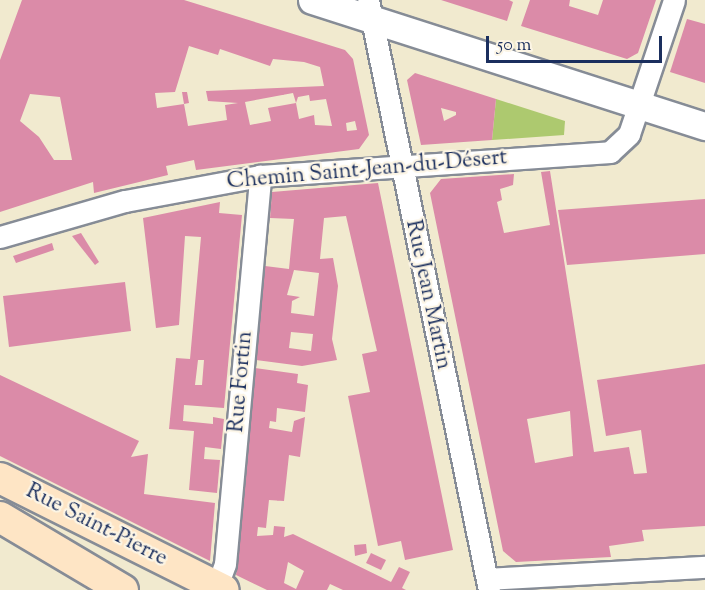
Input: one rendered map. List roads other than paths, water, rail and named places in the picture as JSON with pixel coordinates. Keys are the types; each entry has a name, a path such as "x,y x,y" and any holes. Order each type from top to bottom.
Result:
{"main road":[{"name":"Rue Saint-Pierre","path":"0,478 220,588"},
{"name":"Rue Saint-Pierre","path":"0,517 123,590"}],"street":[{"path":"312,0 370,10 705,126"},
{"name":"Chemin Saint-Jean-du-Désert","path":"0,237 125,201 261,176 610,152 626,141 674,0"},
{"name":"Rue Jean Martin","path":"370,10 400,165 488,584"},
{"name":"Rue Fortin","path":"220,588 225,564 261,176"},
{"path":"488,584 705,567"}]}
